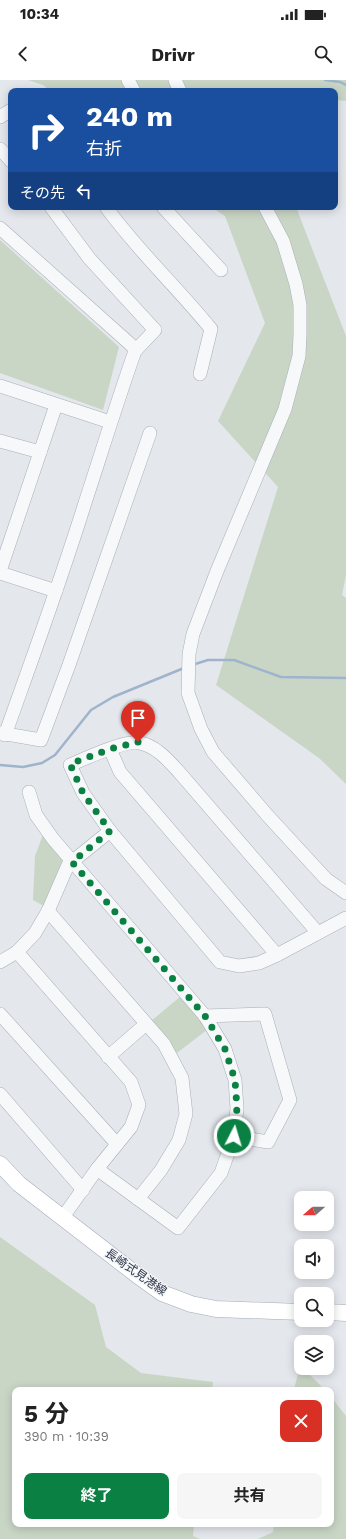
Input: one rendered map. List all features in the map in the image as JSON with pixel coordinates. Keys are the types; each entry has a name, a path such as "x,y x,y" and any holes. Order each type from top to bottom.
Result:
{"main road":[{"name":"長崎式見港線","path":"0,1164 19,1184 162,1293 191,1304 216,1309 294,1312"},
{"path":"334,1312 346,1313"}],"street":[{"path":"0,149 8,158"},
{"path":"53,210 89,258 156,330 135,351 110,422 56,591 2,734 41,740 69,665 150,433"},
{"path":"108,210 118,224 210,328 200,374"},
{"path":"166,210 221,270"},
{"path":"267,210 283,242 296,284 300,305 299,356 285,409 217,571 193,634 189,654 188,693 201,729 213,752 320,873 346,893"},
{"path":"0,228 129,343 135,351"},
{"path":"0,386 110,422"},
{"path":"56,405 0,572 56,591"},
{"path":"0,441 40,452"},
{"path":"318,933 165,756 150,746 138,742 110,749 70,764 83,793 110,831 220,962 239,966 259,964 277,955 346,918"},
{"path":"110,749 120,772 277,955"},
{"path":"29,792 36,815 53,839 205,1016 225,1049 235,1080 237,1108 234,1136 221,1173 178,1228 97,1169"},
{"path":"0,962 17,952 35,933 48,911 68,865 110,831"},
{"path":"48,911 164,1044 182,1078 186,1114 179,1140 161,1170 138,1199"},
{"path":"17,952 130,1082 139,1105 130,1127 97,1169 63,1217"},
{"path":"205,1016 265,1014 290,1100 268,1142 234,1136"},
{"path":"2,1021 117,1144"},
{"path":"108,1057 146,1024"},
{"path":"0,1094 83,1190"}],"green space":[{"path":"28,80 346,80 346,101 338,100 338,88 46,88 43,85"},
{"path":"216,210 297,210 346,336 346,575 342,595 346,598 346,784 319,758 216,685 278,487 218,421 265,323 225,216"},
{"path":"0,240 119,347 103,410 0,373"},
{"path":"43,835 64,862 44,906 33,900 35,856"},
{"path":"181,996 208,1029 177,1053 150,1022"},
{"path":"0,1237 95,1305 106,1347 141,1373 213,1382 212,1387 12,1387 12,1527 194,1527 193,1536 200,1539 0,1539"},
{"path":"298,1375 310,1375 322,1387 295,1387"},
{"path":"334,1401 346,1416 346,1539 258,1539 273,1532 274,1527 334,1527"}],"waterway":[{"path":"325,80 340,82 346,85"},
{"path":"192,665 208,660 234,660 281,677 346,678"},
{"path":"0,765 23,767 42,763 55,755 91,710 113,697 184,668"}],"route":[{"path":"138,742 110,749 70,764 83,793 110,831 72,862 205,1016 225,1049 235,1080 237,1108 234,1136"}]}
